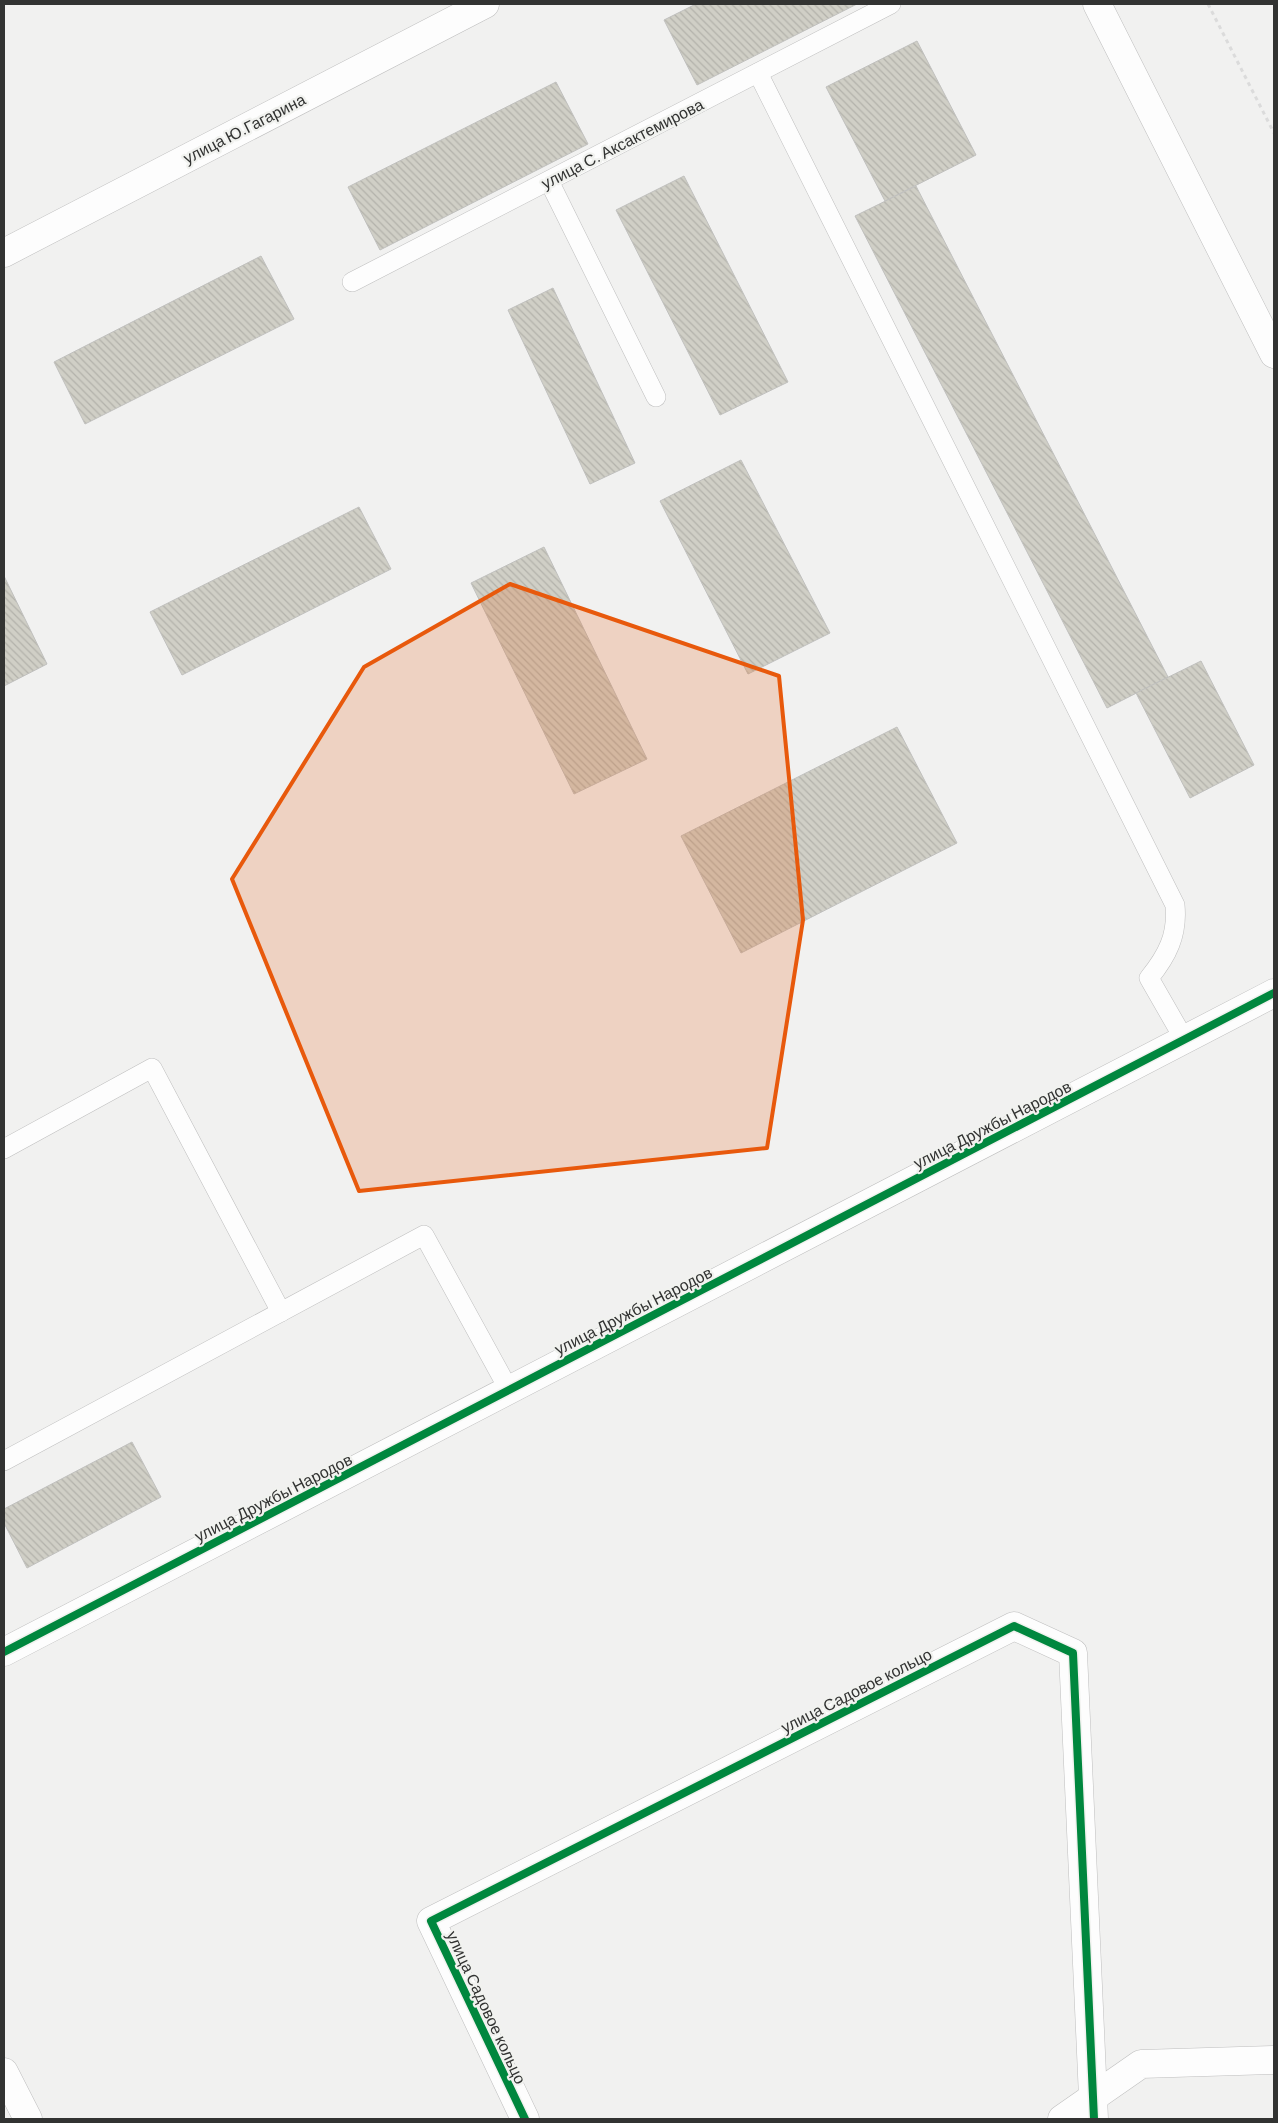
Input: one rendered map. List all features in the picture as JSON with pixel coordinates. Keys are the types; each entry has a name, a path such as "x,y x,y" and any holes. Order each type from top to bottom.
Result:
{"street":[{"name":"улица Ю.Гагарина","path":"4,253 485,4"},
{"path":"1097,4 1274,354"},
{"name":"улица Дружбы Народов","path":"4,1652 1274,993"},
{"name":"улица Садовое кольцо","path":"525,2119 431,1921 1014,1626 1073,1653 1093,2109"},
{"path":"1062,2119 1093,2109 1141,2064 1274,2060"},
{"path":"4,2072 28,2119"}],"lane":[{"name":"улица С. Аксактемирова","path":"352,282 891,4"},
{"path":"758,73 1175,906 1177,922 1171,942 1162,962 1149,978 1184,1039"},
{"path":"550,181 656,397"},
{"path":"4,1149 152,1068 281,1312"},
{"path":"4,1461 424,1235 509,1390"}],"path":[{"path":"1208,4 1274,133"}],"highlighted area":[{"path":"510,584 779,676 803,920 767,1148 359,1191 232,879 364,667"}],"building":[{"path":"696,4 857,4 697,85 664,20"},
{"path":"917,41 976,155 885,201 826,87"},
{"path":"556,82 588,144 380,250 348,187"},
{"path":"684,176 788,382 720,415 616,210"},
{"path":"916,186 1168,677 1107,708 855,216"},
{"path":"261,256 294,319 85,424 54,362"},
{"path":"553,288 635,463 590,484 508,310"},
{"path":"741,460 830,633 748,674 660,501"},
{"path":"359,507 391,569 182,675 150,612"},
{"path":"544,547 647,759 574,794 471,583"},
{"path":"4,576 47,664 4,686"},
{"path":"1201,661 1254,765 1190,798 1136,693"},
{"path":"897,727 957,843 741,953 681,836"},
{"path":"132,1442 161,1497 27,1568 4,1523 4,1509"}],"cycle path":[{"path":"4,1652 1274,993"},
{"path":"525,2119 431,1921 1014,1626 1073,1653 1094,2119"}]}
